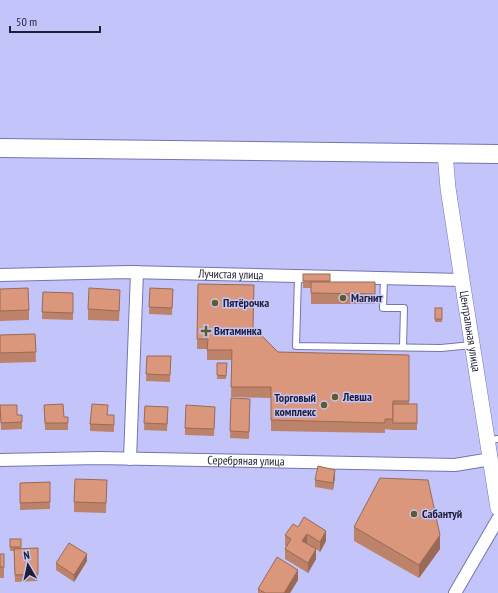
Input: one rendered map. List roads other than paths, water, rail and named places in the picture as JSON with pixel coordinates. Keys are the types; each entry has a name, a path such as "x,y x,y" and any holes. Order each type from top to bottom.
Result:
{"main road":[{"path":"0,148 498,154"}],"street":[{"name":"Центральная улица","path":"445,153 448,188 472,345 493,439 491,459 498,508"},
{"name":"Лучистая улица","path":"0,275 137,272 462,280"},
{"path":"130,458 137,272"},
{"name":"Серебряная улица","path":"0,460 130,458 447,465 491,459"},
{"path":"455,593 498,519"}],"lane":[{"path":"298,277 296,346 441,348 472,345"},
{"path":"384,278 383,308 404,308 403,347"}],"place":[{"name":"Магнит","path":"343,298"},
{"name":"Пятёрочка","path":"215,303"},
{"name":"Витаминка","path":"206,331"},
{"name":"Левша","path":"335,397"},
{"name":"Торговый комплекс","path":"324,405"},
{"name":"Сабантуй","path":"414,514"}]}
